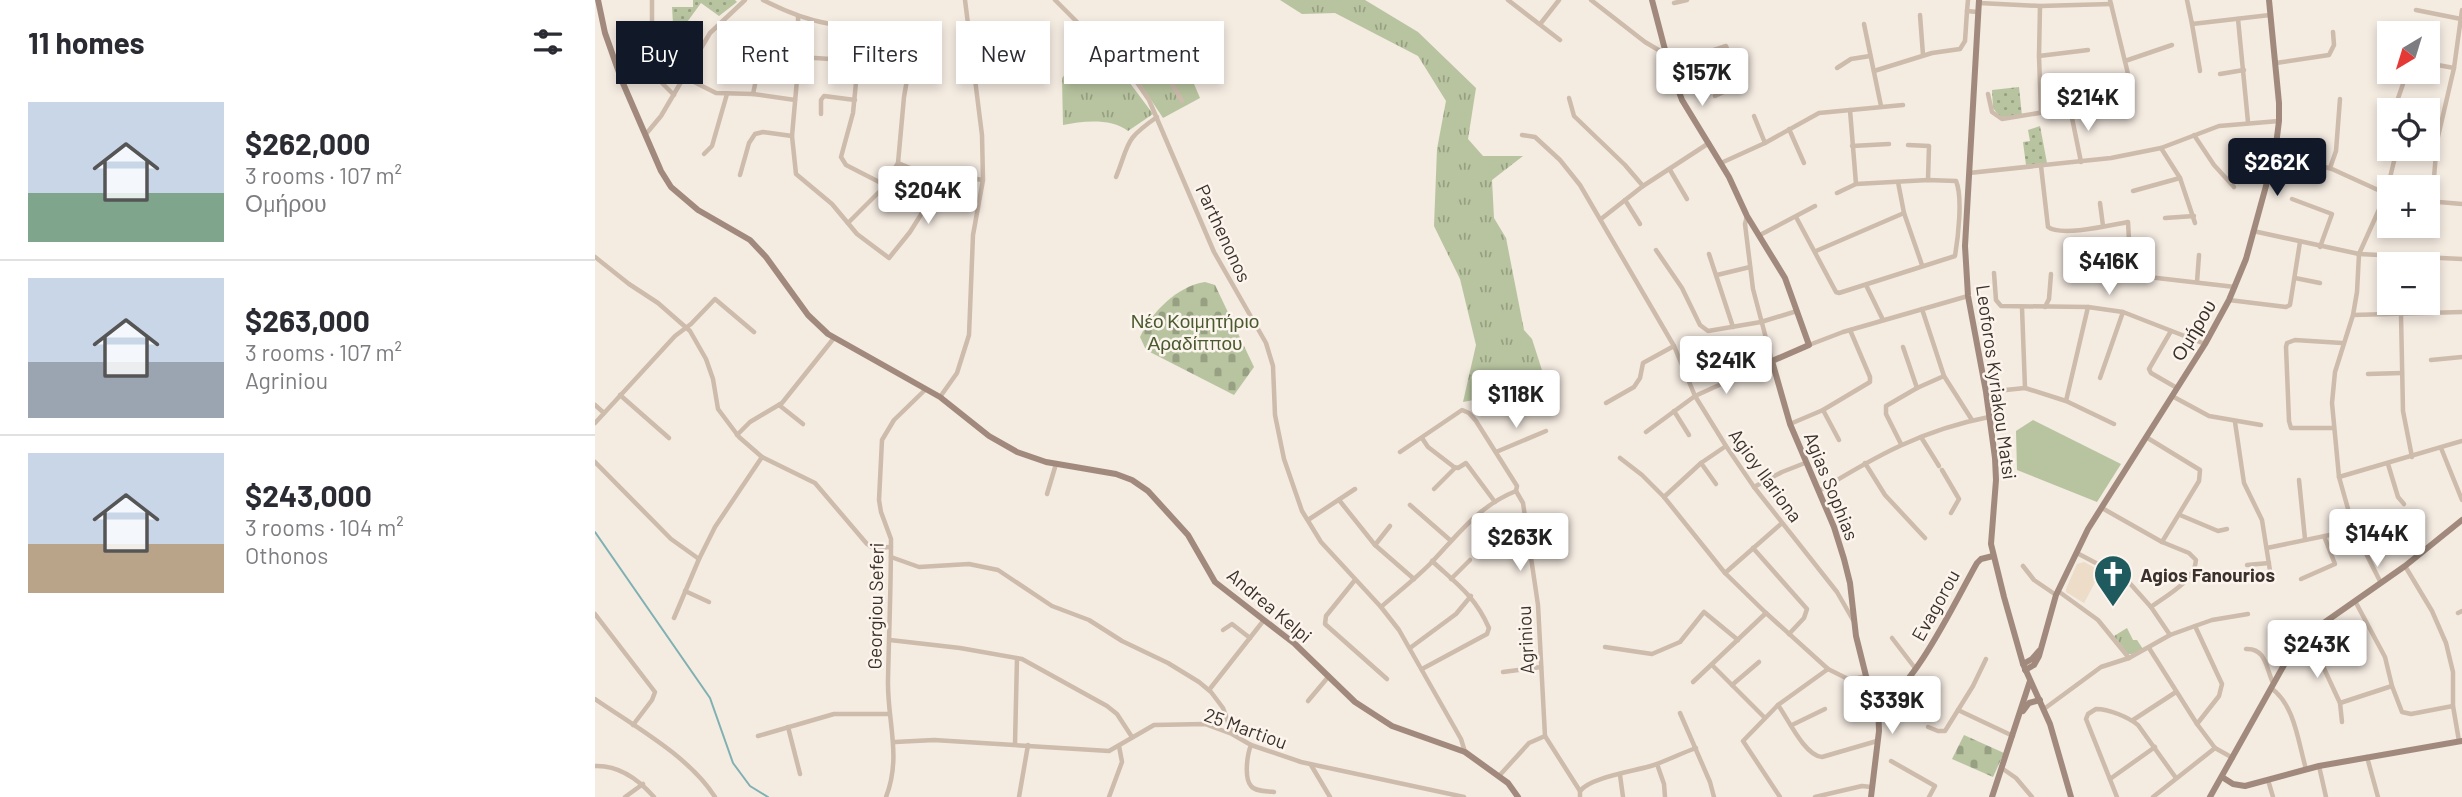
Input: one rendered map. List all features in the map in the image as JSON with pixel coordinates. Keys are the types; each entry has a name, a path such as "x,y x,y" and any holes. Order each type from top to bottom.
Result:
{"street":[{"name":"Andrea Kelpi","path":"598,0 598,15 610,51 661,171 671,187 698,210 750,240 766,257 808,315 834,338 940,397 1003,445 1028,457 1116,474 1149,491 1188,535 1215,582 1264,620 1355,702 1392,726 1465,752 1511,786 1518,797"},
{"path":"652,0 652,21"},
{"path":"703,46 713,29 745,0"},
{"path":"764,0 798,17 828,25"},
{"path":"940,397 957,373 969,335 973,235 983,180 982,135 965,0"},
{"name":"Parthenonos","path":"1055,0 1076,21"},
{"path":"1508,0 1560,40"},
{"path":"1541,23 1559,0"},
{"path":"1591,0 1645,42 1667,55"},
{"name":"Agias Sophias","path":"1652,0 1669,65 1682,100 1721,163 1747,216 1745,224 1750,267 1772,361 1790,424 1845,559 1854,623 1866,676 1878,704 1871,797"},
{"path":"1674,3 1687,0"},
{"path":"1874,71 1923,55 1954,51 1962,47 1966,38 1968,0"},
{"path":"2187,0 2200,71"},
{"name":"Ομήρου","path":"2024,667 2042,647 2057,593 2076,552 2205,344 2229,300 2246,259 2275,153 2279,121 2269,0"},
{"path":"1978,2 2040,6 2111,2 2130,82 2128,92 2070,108 1999,118 1991,110 1988,94"},
{"name":"Leoforos Kyriakou Matsi","path":"1978,2 1965,246 1968,296 1990,417 1996,480 1991,536 1993,556 2024,667 2044,709 2071,797"},
{"path":"2040,6 2041,112"},
{"path":"2416,10 2461,19"},
{"path":"2440,128 2454,68 2462,10"},
{"path":"1967,11 1977,12"},
{"path":"1920,15 1923,55"},
{"path":"2193,24 2270,15"},
{"path":"798,17 798,21"},
{"path":"2238,19 2248,122"},
{"path":"1864,24 1881,106"},
{"path":"2276,63 2329,55 2334,45 2333,32"},
{"path":"2125,61 2172,45"},
{"path":"1669,65 1726,46 1738,81 1736,86 1715,96"},
{"path":"2039,56 2088,50"},
{"path":"1837,68 1851,59 1870,56"},
{"path":"2440,65 2454,68"},
{"path":"2220,74 2243,70"},
{"path":"664,84 674,94"},
{"path":"645,135 661,116 680,84"},
{"path":"698,84 711,91 727,94 753,94 796,100"},
{"path":"753,94 755,84"},
{"path":"797,84 792,136 796,174 832,204 857,234 889,258 910,232 944,178"},
{"path":"856,84 855,100 841,153 842,159 846,165 885,185"},
{"path":"848,223 885,185 898,163 907,84"},
{"name":"Parthenonos","path":"1138,84 1157,117 1214,251 1266,343 1273,366 1275,415 1302,511 1321,542 1399,630 1461,740 1465,752"},
{"path":"1172,84 1182,101"},
{"path":"2398,98 2403,84"},
{"path":"704,154 712,145 727,94"},
{"path":"821,114 821,100 824,96 855,100"},
{"path":"1569,98 1574,116 1643,186"},
{"path":"2330,168 2336,151 2340,99"},
{"path":"1721,163 1765,143 1819,113 1903,105"},
{"path":"2070,108 2081,162"},
{"path":"1850,110 1856,184"},
{"path":"1754,116 1765,143"},
{"path":"1116,177 1128,141 1157,117"},
{"path":"1969,173 2081,162 2161,148 2219,126 2279,121"},
{"path":"1789,129 1804,163"},
{"path":"740,175 749,143 755,134 763,132 792,136"},
{"name":"Agioy Ilariona","path":"1523,135 1535,137 1580,185 1674,346 1695,396 1726,446 1754,488 1840,596 1854,623"},
{"path":"2194,135 2214,165 2234,187"},
{"path":"1601,219 1643,186 1709,143"},
{"path":"1852,146 1889,144"},
{"path":"1908,145 1929,146 1928,180"},
{"path":"2161,148 2180,178 2195,223"},
{"path":"2275,153 2330,168 2377,190"},
{"path":"898,163 932,178 950,175 983,180"},
{"path":"2041,166 2048,227 2052,230 2073,230 2128,222 2131,275"},
{"path":"1670,169 1688,199"},
{"path":"2133,191 2180,178"},
{"path":"1796,217 1836,292 1950,259 1955,253 1958,185 1953,180 1856,184 1837,193"},
{"path":"1898,182 1904,213 1922,265"},
{"path":"2292,199 2332,214 2321,247"},
{"path":"1625,200 1640,224"},
{"path":"2100,203 2103,226"},
{"path":"2440,203 2462,204"},
{"path":"1760,235 1815,206"},
{"path":"1958,211 1966,212"},
{"path":"1816,251 1904,213"},
{"path":"2377,215 2358,254 2357,292 2353,315 2335,372 2333,428 2339,477 2354,530 2381,583"},
{"path":"1747,216 1785,278 1809,345"},
{"path":"2165,218 2194,216"},
{"path":"2253,231 2358,254 2462,259"},
{"path":"2229,300 2286,307 2292,302 2300,242"},
{"path":"1656,250 1682,289 1702,327 1711,332 1798,311"},
{"path":"1709,254 1733,327"},
{"path":"2197,282 2199,256"},
{"path":"595,257 687,327 706,359 718,410 737,435 762,457 815,483 867,544 873,548 891,547"},
{"path":"1717,275 1750,267"},
{"path":"1994,273 1996,300 2001,306 2088,307 2123,312 2205,344"},
{"path":"2045,307 2049,299 2051,274"},
{"path":"2106,275 2131,275 2163,281 2235,287"},
{"path":"2295,278 2320,283"},
{"path":"1866,285 1883,320"},
{"path":"1646,432 1695,396 1809,345 1850,330 1968,296"},
{"path":"595,423 675,336 715,299 754,332"},
{"path":"2066,401 2088,307"},
{"path":"2022,308 2025,388"},
{"path":"1922,309 1944,376 1972,420"},
{"path":"2100,378 2123,312"},
{"path":"2353,315 2401,316 2462,312"},
{"path":"2401,316 2403,411 2412,457"},
{"path":"1790,424 1823,410 1870,382 1871,377 1850,330"},
{"path":"2172,331 2149,369 2151,373 2177,388"},
{"path":"737,435 750,422 779,405 834,338"},
{"path":"2333,428 2291,428 2287,343 2295,340 2342,344"},
{"path":"1606,403 1634,387 1640,379 1643,363 1674,346"},
{"path":"1903,347 1916,388"},
{"path":"2431,360 2462,357"},
{"path":"2368,374 2402,373"},
{"path":"1901,444 1885,409 1889,403 1944,376"},
{"path":"1986,392 2025,388 2066,401 2114,424"},
{"name":"Georgiou Seferi","path":"886,797 894,768 895,742 889,714 888,680 891,539 879,500 882,440 894,420 925,390"},
{"path":"620,395 669,438"},
{"path":"2172,396 2209,416 2261,425"},
{"path":"595,405 604,413"},
{"path":"779,405 803,424"},
{"name":"Agriniou","path":"1422,438 1462,410 1469,413 1517,486 1516,491 1523,503 1538,605 1545,736 1580,794"},
{"path":"1823,410 1839,440"},
{"path":"1674,411 1689,435"},
{"path":"1818,491 1901,444 1972,420 1990,417"},
{"path":"2235,422 2244,483 2262,520 2271,577"},
{"path":"1496,452 1546,431"},
{"path":"1921,436 1959,499 1951,513"},
{"path":"2146,437 2200,470 2199,481 2162,542"},
{"path":"1400,452 1422,438 1428,447 1456,468"},
{"path":"2339,477 2462,441"},
{"path":"1664,497 1701,463 1726,446"},
{"path":"2441,448 2462,500"},
{"path":"674,618 715,527 762,457"},
{"path":"1620,458 1664,497 1725,573 1828,669 1850,680 1866,676"},
{"path":"595,462 671,539 699,559"},
{"path":"1434,489 1456,468 1466,463 1495,502"},
{"path":"1701,463 1716,484"},
{"path":"1754,488 1805,463"},
{"path":"1865,463 1885,495 1925,538"},
{"path":"1047,494 1056,464"},
{"path":"2388,464 2398,497 2404,504"},
{"path":"2299,480 2305,539"},
{"path":"1308,520 1355,489"},
{"path":"1381,607 1414,579 1481,510 1516,491"},
{"path":"1339,500 1375,545 1414,579"},
{"path":"1410,505 1450,540"},
{"path":"2102,508 2162,542 2189,553 2196,561 2189,577 2151,607"},
{"path":"2179,515 2218,531 2227,530"},
{"path":"2210,797 2293,649 2308,634 2405,566 2462,520"},
{"path":"1725,573 1782,523"},
{"path":"1375,545 1391,526"},
{"path":"2267,548 2354,530"},
{"path":"2301,579 2335,564 2324,536"},
{"path":"1753,548 1807,609 1804,618 1789,634"},
{"path":"2076,552 2126,579 2151,607 2170,635"},
{"name":"Evagorou","path":"1878,704 1892,698 1915,668 1933,642 1976,563 1993,556"},
{"path":"891,557 919,567 969,564 998,570 1052,606 1089,620 1122,641 1168,663 1209,690 1223,708 1232,734"},
{"path":"1451,579 1470,560"},
{"path":"1422,669 1487,634 1489,628 1480,607 1471,596 1432,561"},
{"path":"2247,565 2269,563"},
{"path":"2023,566 2034,580 2098,620 2129,658"},
{"path":"2223,777 2241,786 2319,766 2461,741 2453,706 2453,672 2446,643 2432,611 2405,566"},
{"path":"1355,580 1326,616 1325,624 1387,679"},
{"path":"685,591 709,602"},
{"path":"1410,648 1456,614 1471,596"},
{"path":"2355,601 2385,657 2402,712 2411,714 2453,706"},
{"path":"1605,647 1652,654 1680,642 1704,612 1738,640"},
{"path":"1693,682 1766,613"},
{"path":"595,614 655,692 633,725"},
{"path":"2044,709 2090,673 2129,658 2170,635 2212,620 2248,614"},
{"path":"1209,690 1264,620"},
{"path":"1223,630 1232,624 1250,638"},
{"path":"2195,626 2222,684 2220,696 2196,724"},
{"path":"2308,634 2340,703 2342,722"},
{"path":"1892,638 1915,668"},
{"path":"890,640 1017,658 1107,706 1117,714 1132,737"},
{"path":"2150,648 2196,724 2215,748 2233,758"},
{"path":"2245,649 2255,649 2262,653 2272,685 2282,695 2288,708 2306,769"},
{"path":"1015,744 1017,658"},
{"path":"1928,727 1945,731 1986,659"},
{"path":"1732,685 1759,662"},
{"path":"1712,664 1765,718"},
{"path":"1503,672 1541,667"},
{"path":"1780,797 1743,741 1778,705 1828,669"},
{"path":"1308,701 1329,676"},
{"path":"1992,797 2030,681"},
{"path":"2340,703 2392,686"},
{"path":"2133,720 2176,692"},
{"path":"595,699 664,746 706,783 715,797"},
{"path":"2019,719 2026,705 2040,700"},
{"path":"1778,705 1808,750 1817,757 1877,741"},
{"path":"1791,725 1825,709"},
{"path":"2117,797 2086,719 2091,711 2102,709 2133,720 2176,778"},
{"path":"1958,710 2014,736"},
{"path":"1680,713 1714,797"},
{"path":"758,736 834,714 889,714"},
{"name":"25 Martiou","path":"895,742 935,740 1109,751 1154,724 1205,724 1232,734 1251,745 1310,765 1464,797"},
{"path":"788,727 800,774"},
{"path":"1499,776 1529,743 1545,736"},
{"path":"1019,797 1028,745"},
{"path":"1251,745 1247,760 1250,784 1255,789 1274,792"},
{"path":"1109,797 1122,762 1119,746"},
{"path":"2110,779 2155,747"},
{"path":"1580,794 1584,786 1657,764 1696,748"},
{"path":"2153,797 2215,748"},
{"path":"2367,757 2378,797"},
{"path":"1891,761 1934,786 1930,797"},
{"path":"1657,764 1665,797"},
{"path":"1310,765 1331,797"},
{"path":"595,766 624,772 643,784 654,797"},
{"path":"2319,766 2326,797"},
{"path":"2003,769 2016,778 2032,797"},
{"path":"1620,775 1623,797"},
{"path":"2268,780 2273,797"},
{"path":"625,797 643,784"},
{"path":"1815,797 1862,786 1871,787"},
{"path":"1430,797 1431,789"}],"green space":[{"path":"693,0 737,2 719,16 701,3 688,21 673,21 672,7 693,7"},
{"path":"1280,0 1365,0 1418,32 1476,88 1468,139 1483,156 1523,156 1492,180 1494,218 1506,238 1524,330 1532,339 1547,386 1463,402 1476,345 1460,279 1434,226 1437,149 1446,101 1418,56 1335,13 1302,14"},
{"path":"1064,76 1064,84 1131,84 1153,114 1128,131 1105,122 1063,125"},
{"path":"1141,84 1194,84 1200,98 1163,118"},
{"path":"2019,87 2022,116 2000,117 1993,108 1992,90"},
{"path":"2040,126 2047,163 2026,165 2023,142 2030,141 2028,130"},
{"name":"Νέο Κοιμητήριο Αραδίππου","path":"1205,282 1215,285 1254,367 1234,395 1146,350 1140,337 1166,302 1185,289"},
{"path":"2033,420 2121,464 2097,502 2017,470 2016,431"},
{"path":"2127,628 2133,640 2137,640 2143,649 2132,654 2128,654 2114,636"},
{"path":"1964,735 2004,753 1993,777 1952,759"}],"shaded area":[{"path":"2084,562 2101,571 2084,603 2066,592 2066,589 2077,564"}],"waterway":[{"path":"595,532 710,698 733,763 750,786 768,797"}],"place":[{"name":"Agios Fanourios","path":"2113,608"}]}
